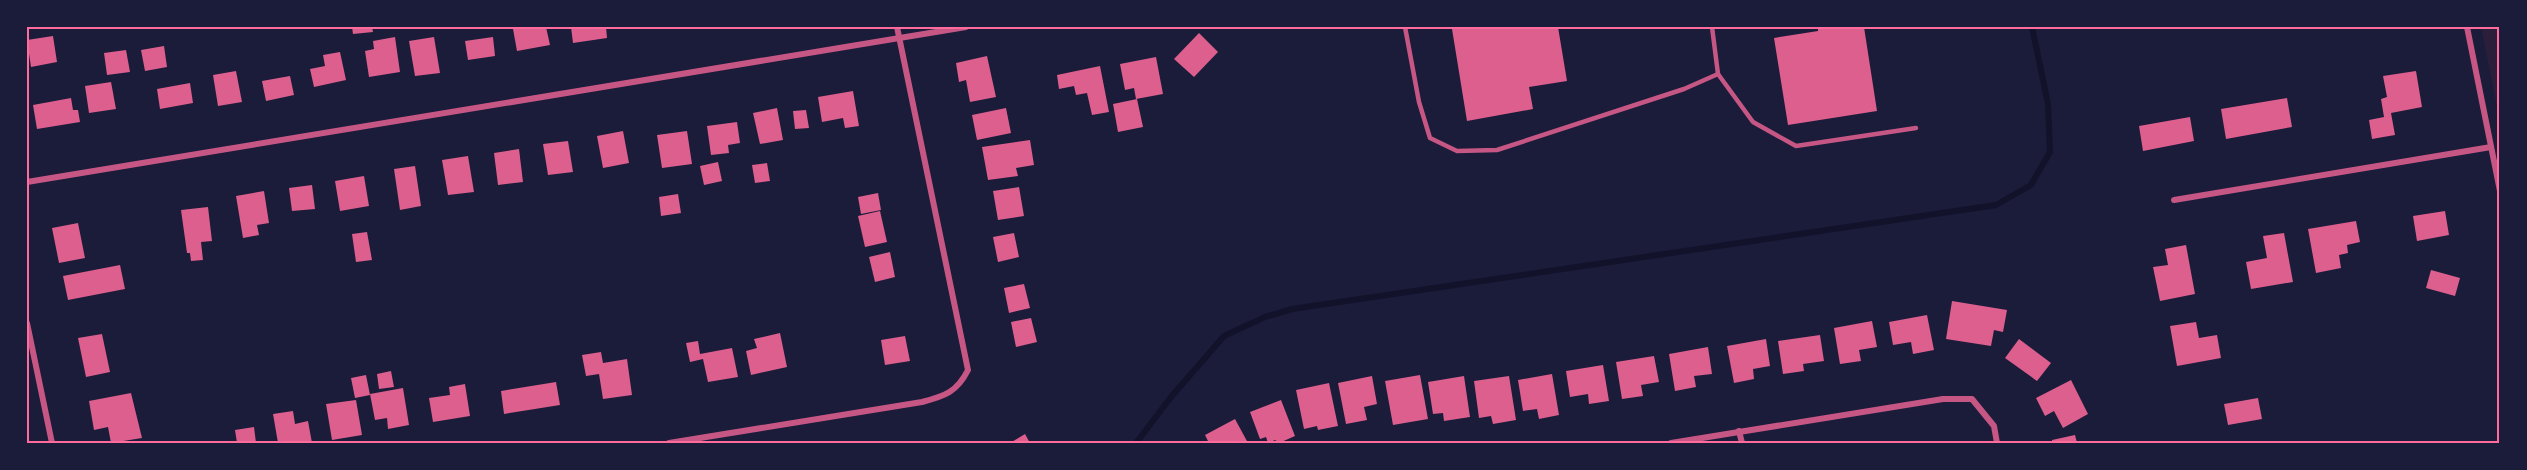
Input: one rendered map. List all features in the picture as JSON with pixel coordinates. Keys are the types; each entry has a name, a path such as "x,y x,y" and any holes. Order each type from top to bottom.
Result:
{"street":[{"path":"669,443 944,396 961,384 968,370 897,27"},
{"path":"27,182 966,27"},
{"path":"2467,27 2500,191"},
{"path":"2174,200 2491,147"},
{"path":"27,323 52,443"},
{"path":"1671,443 1943,399 1972,399 1994,426 1997,443"},
{"path":"1739,431 1742,443"}],"lane":[{"path":"1405,27 1419,102 1430,138 1457,151 1497,150 1684,89 1718,74"},
{"path":"1712,27 1718,74 1754,122 1796,146 1916,128"}],"shaded area":[{"path":"2481,27 2500,27 2500,122"}],"building":[{"path":"352,27 372,27 373,32 353,34"},
{"path":"546,27 550,45 517,51 513,29"},
{"path":"571,27 606,27 607,38 573,43"},
{"path":"1558,27 1567,81 1529,87 1533,109 1467,121 1452,29"},
{"path":"1818,27 1864,27 1877,111 1788,125 1774,38 1818,31"},
{"path":"1199,33 1218,52 1194,77 1174,59"},
{"path":"53,36 57,62 31,67 27,40"},
{"path":"395,37 400,72 369,77 365,51 374,49 373,41"},
{"path":"434,37 440,73 415,76 409,41"},
{"path":"493,37 495,56 468,60 465,41"},
{"path":"164,46 167,67 145,71 141,50"},
{"path":"126,50 130,72 107,75 104,53"},
{"path":"340,52 346,80 314,87 310,69 325,66 323,55"},
{"path":"987,56 996,97 970,102 966,80 959,82 956,63"},
{"path":"1156,57 1163,94 1136,99 1134,88 1125,90 1120,64"},
{"path":"1100,66 1109,112 1092,115 1087,93 1076,95 1074,86 1059,89 1057,75"},
{"path":"236,71 242,102 218,106 213,75"},
{"path":"2416,71 2422,107 2391,113 2395,135 2372,139 2369,120 2384,117 2381,99 2387,97 2383,76"},
{"path":"290,76 294,95 266,101 262,81"},
{"path":"111,82 116,109 89,113 85,86"},
{"path":"190,83 193,103 160,109 157,89"},
{"path":"853,91 859,126 845,128 843,118 822,122 818,97"},
{"path":"71,98 73,110 78,110 80,122 37,129 33,105"},
{"path":"2287,98 2292,127 2226,139 2221,109"},
{"path":"1137,99 1143,127 1118,132 1113,104"},
{"path":"777,108 783,140 760,144 753,113"},
{"path":"1006,108 1011,133 977,140 972,115"},
{"path":"806,110 809,128 795,129 793,111"},
{"path":"2190,117 2194,141 2143,151 2139,126"},
{"path":"737,122 740,143 728,145 729,153 711,155 707,126"},
{"path":"623,131 629,163 603,168 597,136"},
{"path":"687,131 692,164 662,168 657,135"},
{"path":"1030,140 1034,165 1016,168 1018,176 988,180 982,147"},
{"path":"568,141 573,172 548,175 543,144"},
{"path":"519,149 523,182 498,185 494,153"},
{"path":"468,156 474,192 448,195 442,160"},
{"path":"718,162 722,181 704,185 700,166"},
{"path":"767,163 770,181 755,183 752,165"},
{"path":"415,166 421,206 400,210 394,169"},
{"path":"364,176 369,206 340,211 335,181"},
{"path":"312,185 315,209 292,211 289,188"},
{"path":"1019,187 1024,216 998,220 993,191"},
{"path":"264,191 269,223 257,225 259,235 243,238 236,196"},
{"path":"878,193 881,210 861,214 858,197"},
{"path":"678,194 681,213 661,216 659,197"},
{"path":"208,207 212,241 201,242 203,260 191,261 190,253 187,253 181,210"},
{"path":"880,211 887,242 865,247 858,216"},
{"path":"2445,211 2449,235 2417,241 2413,216"},
{"path":"2356,221 2360,242 2347,245 2348,253 2339,255 2341,268 2316,273 2308,229"},
{"path":"78,223 85,258 59,263 52,228"},
{"path":"367,232 372,260 356,262 352,234"},
{"path":"1014,233 1019,257 998,262 993,237"},
{"path":"2284,233 2293,282 2251,289 2246,262 2267,258 2263,236"},
{"path":"2186,245 2195,294 2160,301 2153,267 2168,265 2165,249"},
{"path":"890,252 895,277 875,282 869,257"},
{"path":"120,265 125,289 68,300 63,276"},
{"path":"2431,270 2460,278 2455,296 2426,288"},
{"path":"1024,284 1030,308 1009,313 1004,288"},
{"path":"1952,301 2007,310 2003,332 1994,330 1991,346 1946,339"},
{"path":"1927,315 1934,350 1913,354 1911,342 1893,345 1889,322"},
{"path":"1031,318 1037,342 1016,347 1011,322"},
{"path":"1872,321 1877,347 1859,350 1861,361 1840,364 1834,328"},
{"path":"2196,322 2199,338 2217,335 2221,358 2177,366 2170,326"},
{"path":"780,333 787,367 751,375 746,351 757,348 754,339"},
{"path":"102,334 110,372 86,377 78,338"},
{"path":"1820,335 1824,361 1803,364 1804,371 1783,374 1778,341"},
{"path":"905,336 910,361 885,365 881,340"},
{"path":"1766,339 1770,366 1753,369 1754,379 1734,383 1727,346"},
{"path":"2019,339 2051,363 2037,381 2005,358"},
{"path":"698,341 700,354 732,348 738,377 708,382 703,359 690,362 686,343"},
{"path":"1708,347 1712,374 1694,376 1696,387 1675,391 1669,354"},
{"path":"601,352 603,363 627,359 632,395 603,399 599,374 586,376 582,355"},
{"path":"1654,356 1659,382 1641,385 1643,396 1622,399 1616,362"},
{"path":"1603,365 1609,401 1589,404 1588,394 1570,397 1566,371"},
{"path":"391,371 394,387 379,389 377,374"},
{"path":"1552,374 1559,415 1539,419 1537,409 1523,411 1518,380"},
{"path":"366,375 370,395 355,398 351,378"},
{"path":"1420,375 1428,419 1393,425 1385,381"},
{"path":"1372,376 1377,404 1364,407 1367,420 1346,424 1338,383"},
{"path":"1464,376 1470,417 1444,421 1443,413 1433,414 1428,382"},
{"path":"1509,376 1516,420 1493,424 1491,416 1479,418 1474,381"},
{"path":"2071,380 2088,414 2063,428 2054,411 2045,416 2036,398"},
{"path":"556,382 560,405 504,414 501,391"},
{"path":"1329,383 1338,426 1318,430 1317,426 1304,429 1296,390"},
{"path":"465,384 470,416 433,422 429,398 450,395 449,387"},
{"path":"403,388 409,425 388,429 387,418 375,420 370,394"},
{"path":"131,393 142,438 111,443 108,427 94,430 89,401"},
{"path":"2258,398 2262,419 2228,425 2224,404"},
{"path":"356,400 362,435 332,440 326,404"},
{"path":"1281,400 1295,436 1279,443 1275,440 1268,443 1266,437 1260,439 1250,412"},
{"path":"293,411 295,424 308,421 312,443 278,443 273,414"},
{"path":"1235,419 1248,443 1209,443 1205,435"},
{"path":"254,427 256,443 237,443 235,430"},
{"path":"1025,434 1030,443 1010,443"},
{"path":"2075,435 2077,443 2052,443 2052,440"}],"waterway":[{"path":"1136,443 1171,397 1224,336 1265,317 1292,309 1996,205 2031,185 2050,152 2048,104 2032,27"}]}
